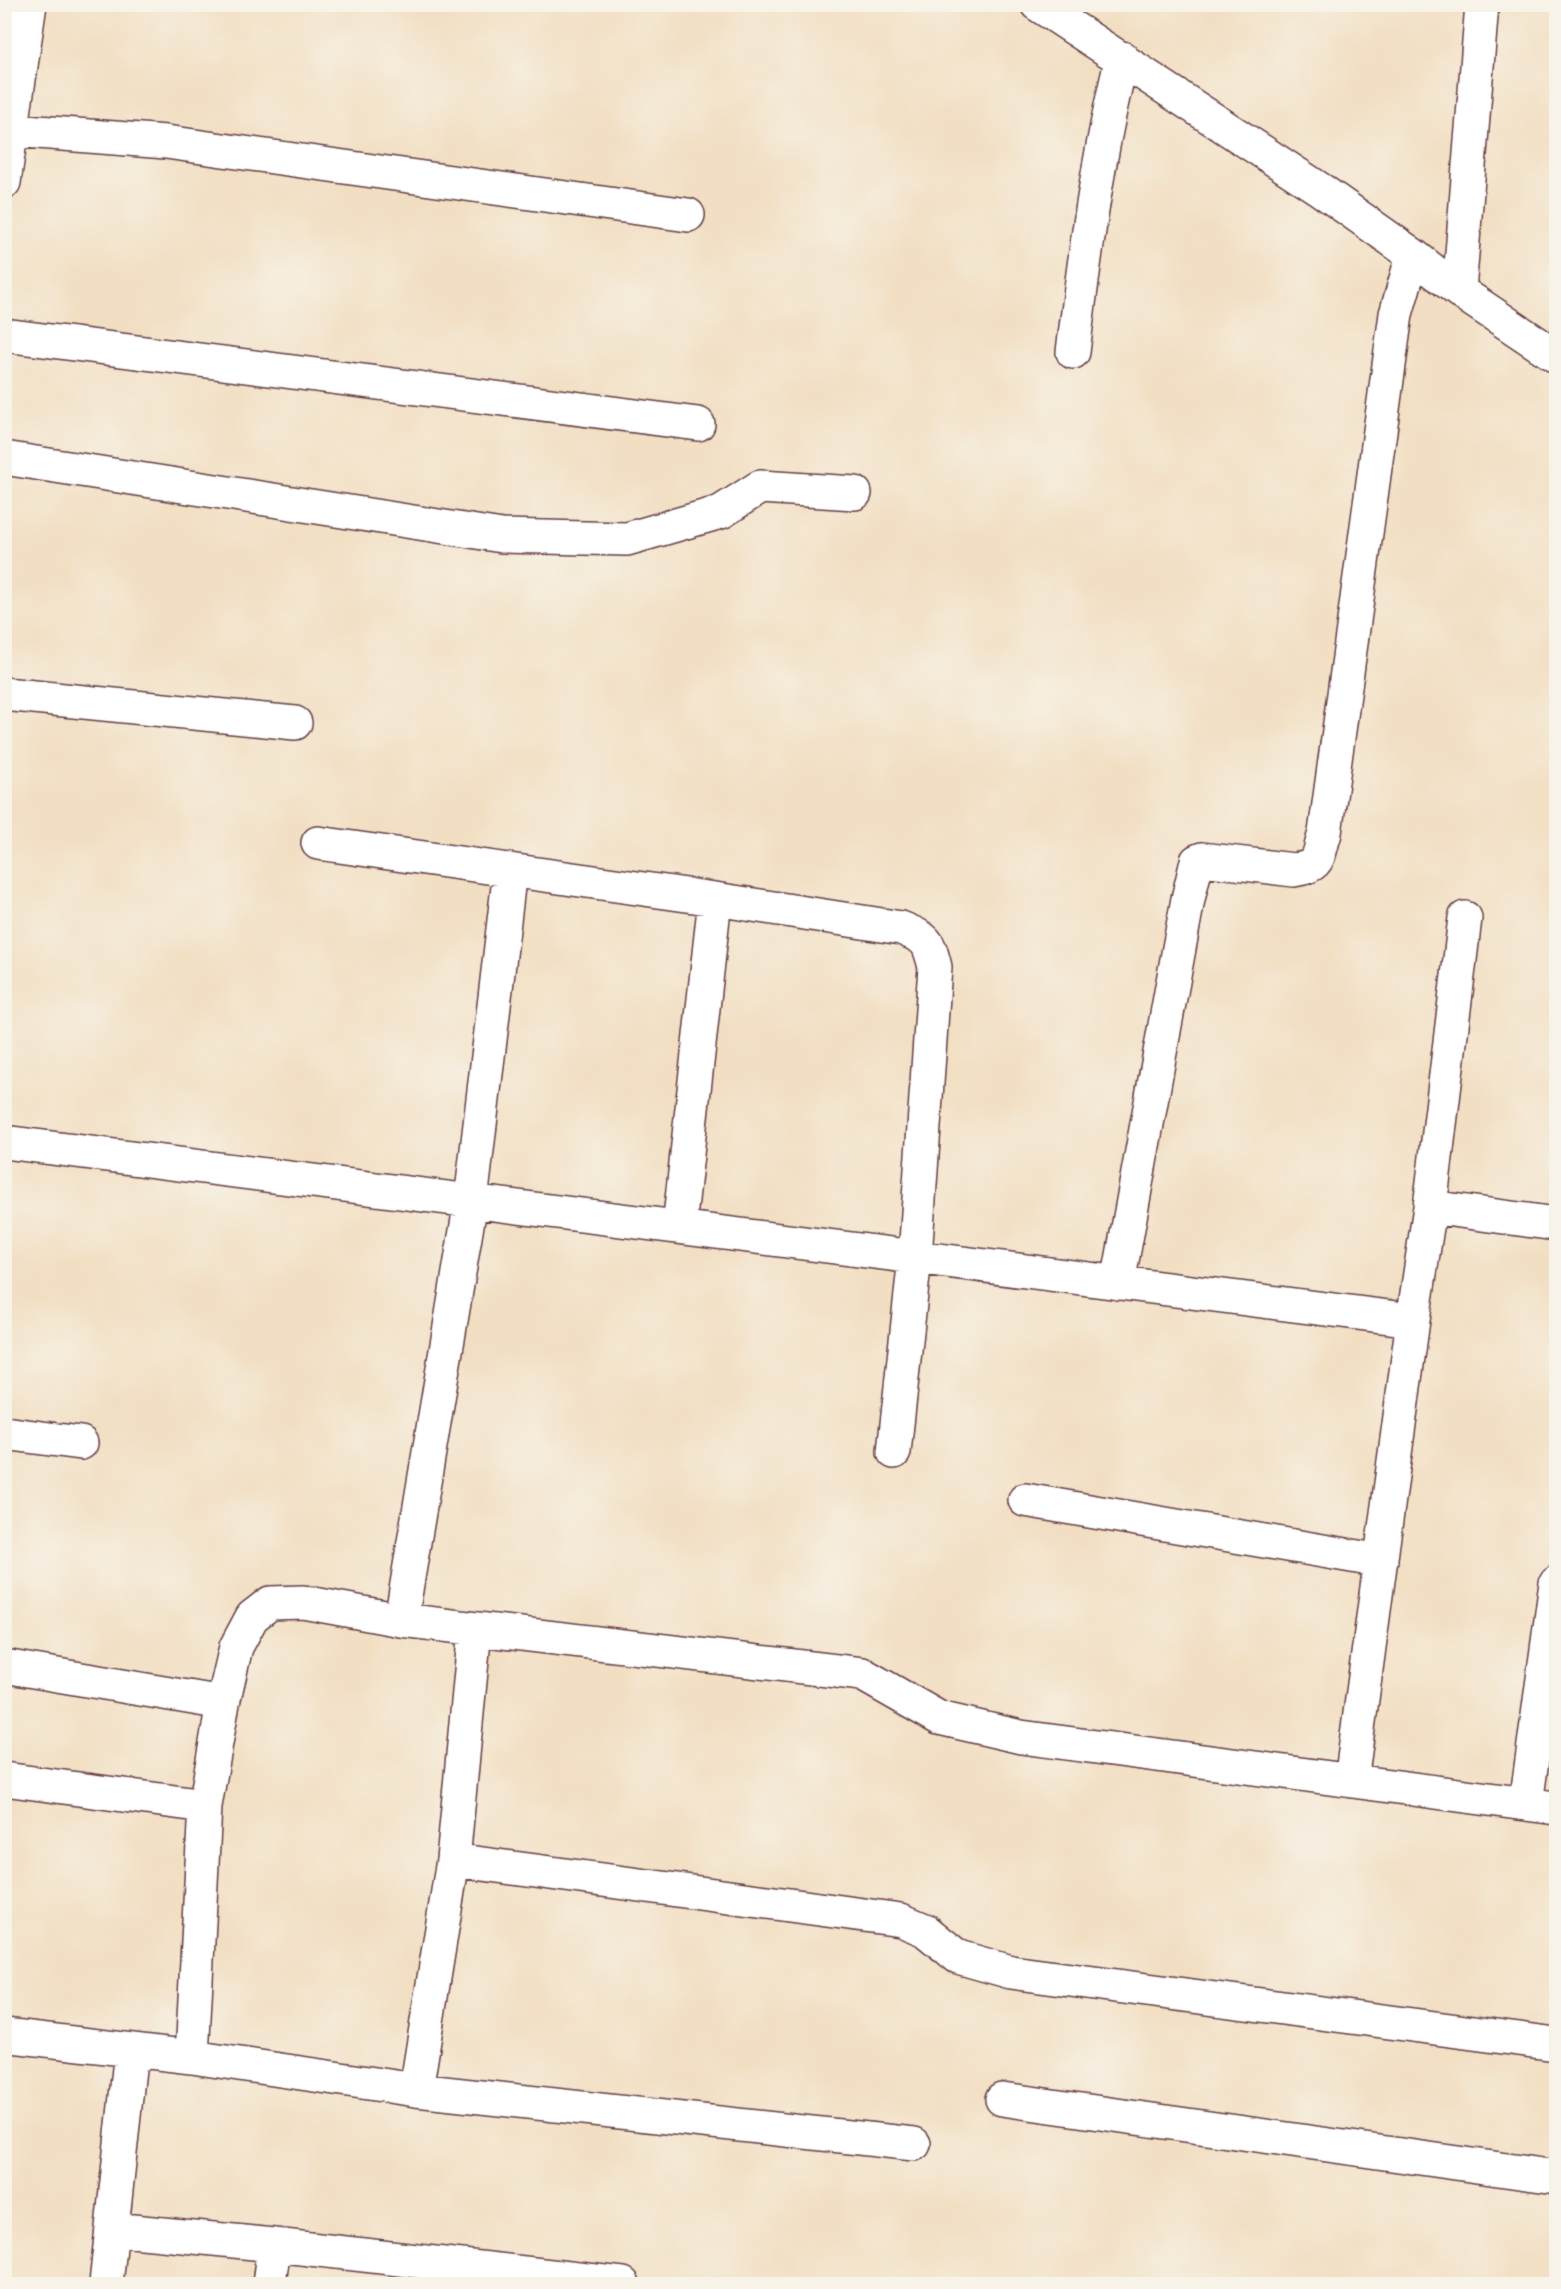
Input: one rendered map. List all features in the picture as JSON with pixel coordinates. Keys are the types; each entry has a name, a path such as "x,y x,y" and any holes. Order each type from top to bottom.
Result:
{"street":[{"path":"4,182 30,4"},
{"path":"1037,4 1321,189 1459,291 1557,356"},
{"path":"1459,291 1482,4"},
{"path":"1073,352 1086,247 1106,123 1122,58"},
{"path":"12,130 166,142 688,215"},
{"path":"1118,1283 1188,899 1197,861 1202,859 1294,870 1309,868 1316,862 1325,833 1396,314 1413,255"},
{"path":"4,335 699,424"},
{"path":"4,458 502,536 627,539 721,512 760,487 855,493"},
{"path":"4,694 295,723"},
{"path":"318,843 715,898 901,928 922,937 930,946 935,967 915,1257 894,1452"},
{"path":"401,1620 471,1201 510,870"},
{"path":"679,1227 715,898"},
{"path":"1352,1781 1430,1207 1465,918"},
{"path":"4,1142 1413,1320"},
{"path":"1430,1207 1557,1224"},
{"path":"4,1433 81,1443"},
{"path":"1025,1500 1381,1561"},
{"path":"192,2056 206,1806 223,1703 236,1647 252,1617 270,1603 303,1602 401,1620 862,1674 939,1718 1021,1737 1541,1806 1557,1583"},
{"path":"416,2090 453,1860 475,1629"},
{"path":"4,1666 223,1703"},
{"path":"4,1779 206,1806"},
{"path":"453,1860 901,1920 925,1930 958,1957 1011,1972 1557,2044"},
{"path":"4,2035 192,2056 416,2090 914,2144"},
{"path":"105,2284 131,2050"},
{"path":"1002,2099 1557,2177"},
{"path":"112,2229 623,2284"},
{"path":"269,2284 274,2245"}]}
